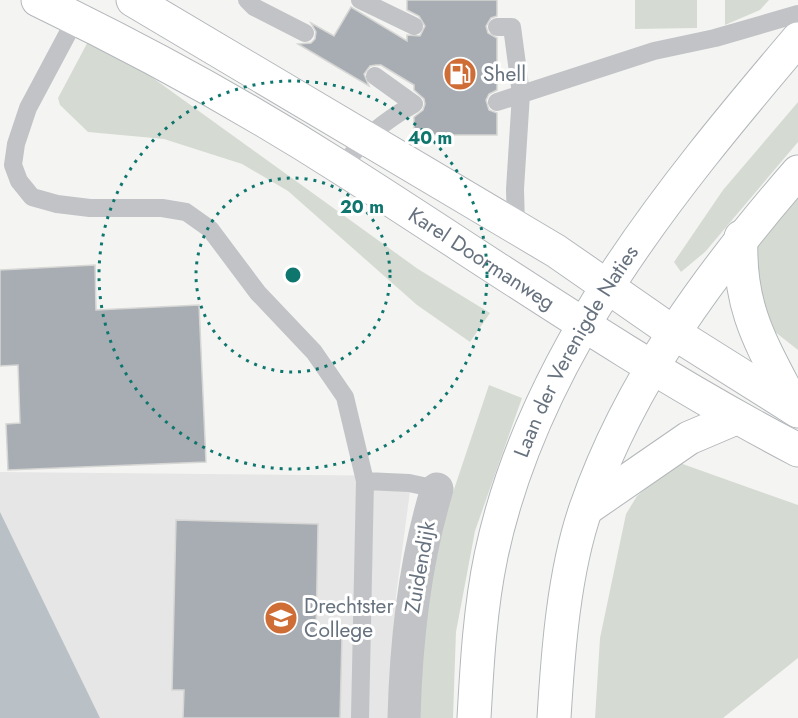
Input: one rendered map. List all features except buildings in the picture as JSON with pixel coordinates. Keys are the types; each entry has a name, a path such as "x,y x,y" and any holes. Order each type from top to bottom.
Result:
{"main road":[{"name":"Karel Doormanweg","path":"38,0 81,9 341,168 652,369 736,418 798,450"},
{"name":"Karel Doormanweg","path":"134,0 516,226 674,333 796,410"},
{"name":"Laan der Verenigde Naties","path":"474,718 483,607 491,555 505,501 535,419 583,325 607,286 653,220 798,39"},
{"path":"554,718 566,599 586,509 626,414 674,333 741,237 798,172"},
{"path":"741,237 740,270 745,302 755,330 796,410"},
{"path":"586,509 689,438 736,418"}],"street":[{"name":"Zuidendijk","path":"404,718 412,599 421,548 437,489"}],"lane":[{"path":"247,0 254,7 305,33"},
{"path":"360,0 414,26"},
{"path":"81,9 28,108 16,144 14,165 19,181 32,197 57,204 90,208 162,208 186,212 210,229 258,293 314,352 345,397 365,481 360,718"},
{"path":"497,102 654,51 715,38 798,14"},
{"path":"497,27 512,27 521,94 515,189 516,226"},
{"path":"341,168 365,138 384,121 414,104 375,76"},
{"path":"365,481 409,483 437,489"}],"shaded area":[{"path":"635,0 697,0 697,28 635,29"},
{"path":"725,0 769,0 760,10 725,25"},
{"path":"92,34 418,269 490,313 470,342 417,305 288,191 242,164 164,139 88,132 60,105 58,98"},
{"path":"798,102 798,142 705,252 681,272 674,262 723,190"},
{"path":"798,193 798,350 770,328 757,302 754,246"},
{"path":"489,385 522,398 475,531 456,632 453,718 418,718 422,615 440,531"},
{"path":"677,462 798,505 798,658 723,718 595,718 600,638 626,514 637,496"},
{"path":"0,472 412,476 396,596 391,718 99,718 0,513"},
{"path":"0,512 100,718 0,718"}],"place":[{"name":"Shell","path":"460,74"},
{"name":"Drechtster College","path":"281,618"}]}
